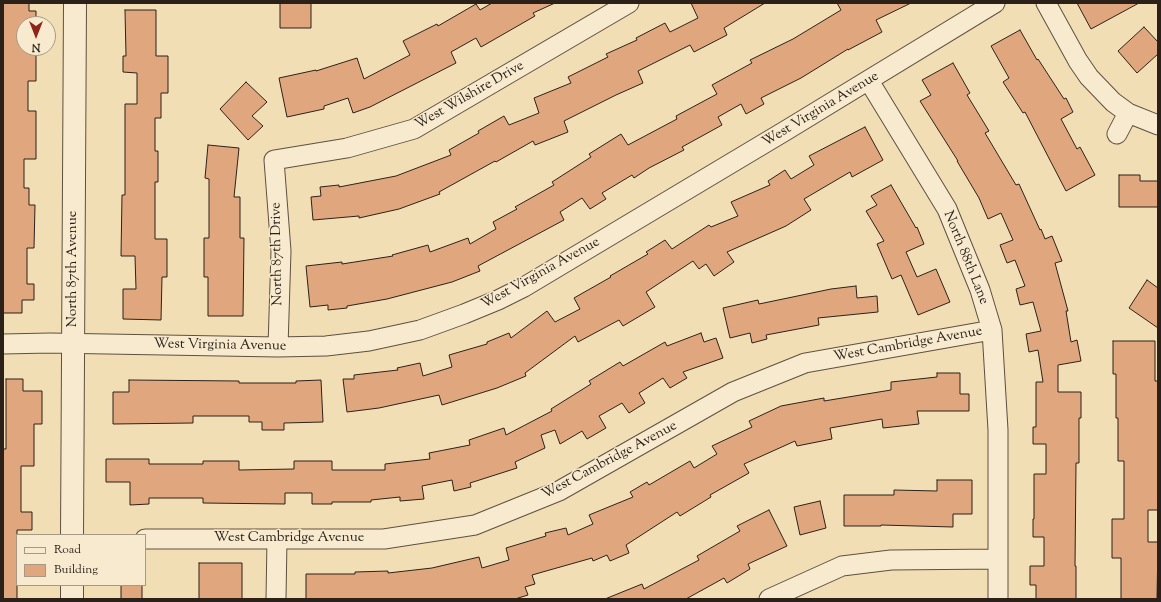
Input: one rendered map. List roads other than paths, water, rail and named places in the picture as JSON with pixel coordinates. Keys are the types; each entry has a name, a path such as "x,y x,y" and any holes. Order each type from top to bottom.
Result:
{"street":[{"name":"North 87th Avenue","path":"72,534 75,3"},
{"name":"West Wilshire Drive","path":"274,160 347,148 414,129 629,3"},
{"name":"West Virginia Avenue","path":"3,344 278,347 326,346 369,341 413,332 498,300 564,264 869,81 995,3"},
{"path":"1046,3 1089,77 1113,102 1128,113 1158,125"},
{"name":"North 88th Lane","path":"869,81 947,209 980,290 992,330 998,430 998,599"},
{"path":"1117,134 1128,113"},
{"name":"North 87th Drive","path":"274,160 281,251 278,347"},
{"name":"West Cambridge Avenue","path":"146,539 384,539 475,525 559,491 733,392 806,363 992,330"},
{"path":"276,599 277,539"},
{"path":"769,599 842,566 890,560 997,559"},
{"path":"72,586 72,599"}]}
